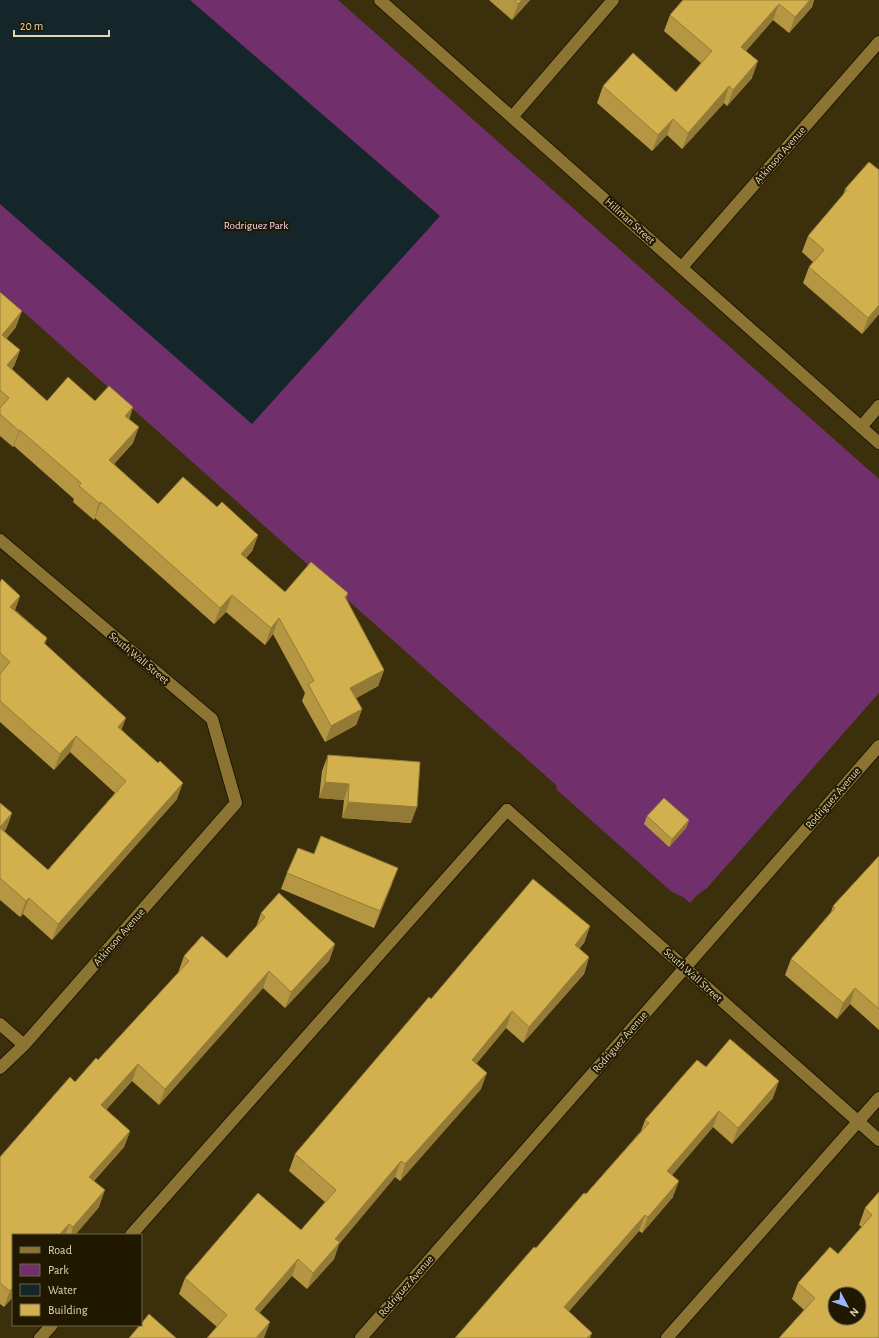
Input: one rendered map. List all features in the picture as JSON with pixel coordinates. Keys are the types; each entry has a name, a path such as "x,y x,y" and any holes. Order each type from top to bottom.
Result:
{"street":[{"name":"Hillman Street","path":"380,0 879,443"},
{"path":"512,117 613,0"},
{"name":"Atkinson Avenue","path":"682,268 879,42"},
{"path":"861,427 879,406"},
{"name":"South Wall Street","path":"0,540 212,719 236,802"},
{"name":"Rodriguez Avenue","path":"361,1338 879,746"},
{"name":"Atkinson Avenue","path":"0,1068 24,1045 236,802"},
{"name":"South Wall Street","path":"132,1234 508,810 879,1140"},
{"path":"0,1024 24,1045"},
{"path":"667,1338 879,1098"},
{"path":"40,1338 51,1326"}],"green space":[{"name":"Rodriguez Park","path":"0,0 338,0 879,479 879,693 707,888 696,896 690,903 683,897 672,892 557,790 556,785 0,291"}],"water":[{"path":"0,0 190,0 440,216 252,424 0,204"}],"building":[{"path":"514,0 522,0 518,4"},
{"path":"683,0 810,0 795,17 779,4 741,47 758,61 733,90 729,86 688,133 673,119 658,135 603,86 633,53 676,92 712,51 670,15"},
{"path":"869,162 879,170 879,305 868,318 809,267 824,250 808,236 847,190 845,189"},
{"path":"0,292 22,311 2,335 20,350 7,365 47,401 68,377 95,401 109,386 133,407 125,416 139,427 109,460 158,504 183,477 217,507 222,502 258,535 241,554 285,592 311,562 348,593 345,597 384,670 350,688 362,709 331,726 308,684 314,681 279,618 271,628 232,595 220,608 101,502 99,503 79,486 81,483 0,414 0,408 9,398 0,390"},
{"path":"2,579 20,596 10,607 47,638 44,643 126,718 118,727 158,763 160,761 183,783 58,924 29,898 26,901 0,878 0,828 48,870 126,781 76,736 60,754 0,701 0,674 10,662 0,653 0,582"},
{"path":"328,755 420,762 417,807 348,802 349,784 325,782"},
{"path":"664,798 689,820 672,839 647,816"},
{"path":"0,803 12,813 0,827"},
{"path":"321,836 398,868 380,911 287,873 298,848 314,854"},
{"path":"879,856 879,1009 855,988 843,1003 791,959 835,908 833,906"},
{"path":"533,879 590,926 575,945 589,957 529,1027 512,1011 472,1060 487,1073 405,1164 401,1161 335,1239 340,1242 313,1273 298,1259 255,1309 270,1322 256,1338 207,1338 227,1315 185,1278 258,1193 301,1230 336,1190 295,1154 429,997 431,999"},
{"path":"279,893 335,944 291,992 269,971 165,1089 138,1064 101,1105 130,1131 89,1177 105,1190 73,1227 69,1224 60,1234 12,1234 12,1288 10,1291 0,1283 0,1157 70,1077 75,1082 96,1058 98,1060 189,961 184,956 202,936 227,958 265,917 261,913"},
{"path":"730,1039 779,1081 738,1128 719,1111 667,1171 679,1181 648,1217 645,1215 564,1307 592,1333 587,1338 455,1338 534,1247 536,1248 584,1193 586,1194 649,1123 645,1120 697,1060 706,1067"},
{"path":"879,1192 879,1338 779,1338 815,1298 798,1283 830,1247 838,1254 872,1215 865,1208"},
{"path":"149,1314 176,1338 129,1338 139,1326 142,1326 142,1323"}]}
